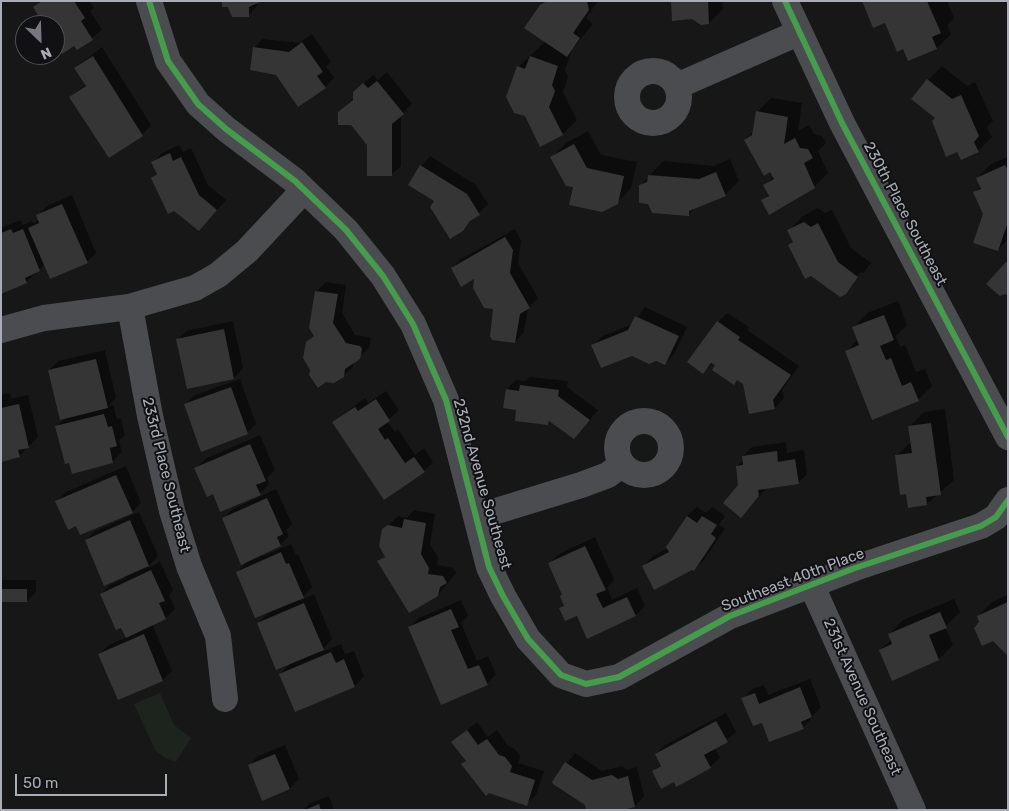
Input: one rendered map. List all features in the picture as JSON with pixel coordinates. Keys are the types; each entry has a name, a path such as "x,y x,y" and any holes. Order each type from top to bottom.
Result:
{"street":[{"name":"232nd Avenue Southeast","path":"149,1 168,61 198,104 304,190 346,230 383,276 413,324 446,400 490,567 503,596 528,639 561,675 586,684"},
{"name":"230th Place Southeast","path":"785,1 798,33 842,123 1008,437"},
{"path":"677,86 798,33"},
{"path":"1,330 44,318 130,307 195,288 218,275 247,251 304,190"},
{"name":"233rd Place Southeast","path":"130,307 150,416 172,511 189,566 218,636 225,699"},
{"path":"477,517 581,485 608,475 622,464"},
{"name":"Southeast 40th Place","path":"586,684 619,677 730,616 811,584 982,526 996,517 1007,501"},
{"name":"231st Avenue Southeast","path":"811,584 912,810"}],"shaded area":[{"path":"160,693 174,725 191,738 176,762 165,758 155,750 134,704"}],"building":[{"path":"42,1 74,1 85,18 81,21 93,40 77,50 74,46 65,52 65,15 38,15 33,7"},
{"path":"222,1 262,1 249,7 249,17 232,17 228,7 222,7"},
{"path":"547,1 587,1 589,10 573,33 580,38 567,57 524,28 540,5"},
{"path":"671,1 708,1 709,24 701,25 692,19 672,21"},
{"path":"862,1 927,1 941,33 932,37 937,49 908,61 903,49 897,52 885,23 873,28"},
{"path":"302,42 323,72 317,76 326,88 298,107 276,75 250,70 253,47 289,52"},
{"path":"93,56 143,136 109,158 69,97 86,86 74,68"},
{"path":"530,56 558,66 552,85 555,91 549,107 563,135 540,147 525,116 514,113 506,97 517,66 525,69"},
{"path":"927,79 952,99 961,95 979,136 974,142 979,152 961,160 957,152 946,157 932,121 935,118 911,99"},
{"path":"377,81 404,114 392,124 392,176 367,176 367,145 351,125 338,125 338,112 353,100 353,92 363,83 368,88"},
{"path":"756,111 788,117 784,144 795,138 800,148 808,149 813,158 804,163 815,188 769,215 761,200 769,196 763,185 774,179 770,172 764,176 744,140 752,135"},
{"path":"574,144 587,168 624,176 618,204 602,212 569,205 573,187 566,186 550,157"},
{"path":"170,153 173,161 181,157 199,195 217,210 199,231 174,211 168,214 151,178 157,174 151,162"},
{"path":"420,165 467,194 480,215 470,221 463,231 450,239 430,207 434,201 408,185"},
{"path":"1005,165 1008,170 1008,222 998,251 973,243 983,214 973,192 981,189 976,178"},
{"path":"716,172 726,196 689,211 689,216 652,213 648,204 639,203 639,185 647,182 648,175 699,179"},
{"path":"62,204 88,263 50,279 28,228 39,223 36,215"},
{"path":"804,222 811,227 818,223 838,262 858,277 846,294 840,297 811,276 805,279 788,245 793,242 787,230"},
{"path":"11,229 13,233 23,229 40,271 25,278 27,283 1,294 1,233"},
{"path":"505,237 513,250 510,273 530,308 520,314 515,343 492,340 490,336 493,309 484,308 473,288 474,279 461,287 451,268"},
{"path":"1006,262 1008,263 1008,296 1005,294 1000,296 986,284"},
{"path":"315,291 338,294 333,323 346,343 360,346 362,349 360,359 345,369 344,377 334,383 326,382 318,388 309,375 310,370 303,358 306,342 314,336 309,328"},
{"path":"884,315 894,340 880,346 886,360 891,358 902,386 911,382 919,401 872,420 845,351 859,345 852,327"},
{"path":"635,316 679,336 665,365 656,361 649,364 632,356 601,368 591,345 628,330"},
{"path":"717,321 740,337 738,340 791,375 773,400 775,409 749,414 743,384 737,380 734,385 712,370 715,365 711,363 703,374 687,362"},
{"path":"224,329 234,379 187,389 176,339"},
{"path":"96,359 108,408 60,420 48,370"},
{"path":"520,385 559,390 558,396 590,420 574,439 549,421 548,425 515,421 516,410 503,408 506,389 519,391"},
{"path":"231,387 248,434 201,452 184,404"},
{"path":"376,399 390,421 378,429 385,440 388,438 405,463 414,457 425,472 384,500 332,422 355,407 358,411"},
{"path":"19,404 29,448 18,450 20,457 1,462 1,408"},
{"path":"104,414 108,427 112,426 117,446 110,448 113,463 72,474 69,463 65,464 55,426"},
{"path":"931,423 941,495 926,497 927,505 908,508 906,494 900,495 895,455 912,453 908,426"},
{"path":"250,444 266,481 256,485 261,495 220,512 213,494 207,497 194,468"},
{"path":"777,451 778,462 795,459 799,484 758,490 759,496 741,518 723,503 738,485 736,466 743,465 742,456"},
{"path":"116,475 133,513 80,535 76,526 68,530 55,501"},
{"path":"267,498 283,534 277,537 281,546 241,565 222,518"},
{"path":"687,516 697,523 702,516 717,525 711,534 716,538 694,571 692,570 654,590 642,566 669,552 666,547"},
{"path":"404,519 426,523 421,554 429,568 428,574 443,576 447,583 440,587 438,596 409,613 377,561 385,557 379,546 382,529 388,525 402,528"},
{"path":"130,520 149,566 104,586 85,540"},
{"path":"585,546 606,590 596,594 603,608 627,597 636,616 587,639 577,616 565,621 559,608 564,606 560,596 562,595 548,563"},
{"path":"281,552 286,564 289,563 304,598 255,618 236,572"},
{"path":"151,570 165,601 159,603 166,619 126,638 121,628 116,630 100,594"},
{"path":"1,589 27,589 27,602 1,602"},
{"path":"1008,602 1008,656 993,641 982,646 974,628 979,622 977,616"},
{"path":"304,603 324,650 276,670 257,623"},
{"path":"451,609 459,627 451,630 468,669 479,665 488,685 441,705 408,627"},
{"path":"940,612 947,628 929,635 939,660 892,681 879,650 892,644 888,634"},
{"path":"144,634 163,681 118,700 98,654"},
{"path":"331,652 336,663 344,659 355,687 295,712 279,674"},
{"path":"800,687 812,717 801,722 804,729 769,742 762,723 753,726 741,698 755,693 759,704"},
{"path":"716,721 728,742 704,755 711,768 676,787 674,782 661,789 652,771 661,766 655,754"},
{"path":"467,730 478,745 487,739 499,755 505,757 512,766 510,772 535,780 527,806 489,793 486,796 461,764 466,761 451,742"},
{"path":"275,754 290,789 262,801 248,765"},
{"path":"565,762 592,780 612,775 618,779 628,776 635,807 623,810 586,810 585,805 552,782"},
{"path":"319,804 321,810 305,810"}],"cycle path":[{"path":"149,1 168,61 198,104 226,129 295,181 346,230 383,276 413,324 446,400 489,567 503,596 528,639 561,675 586,684 619,677 730,616 855,568 981,526 996,517 1008,500"},
{"path":"785,1 842,123 1008,437"}]}
